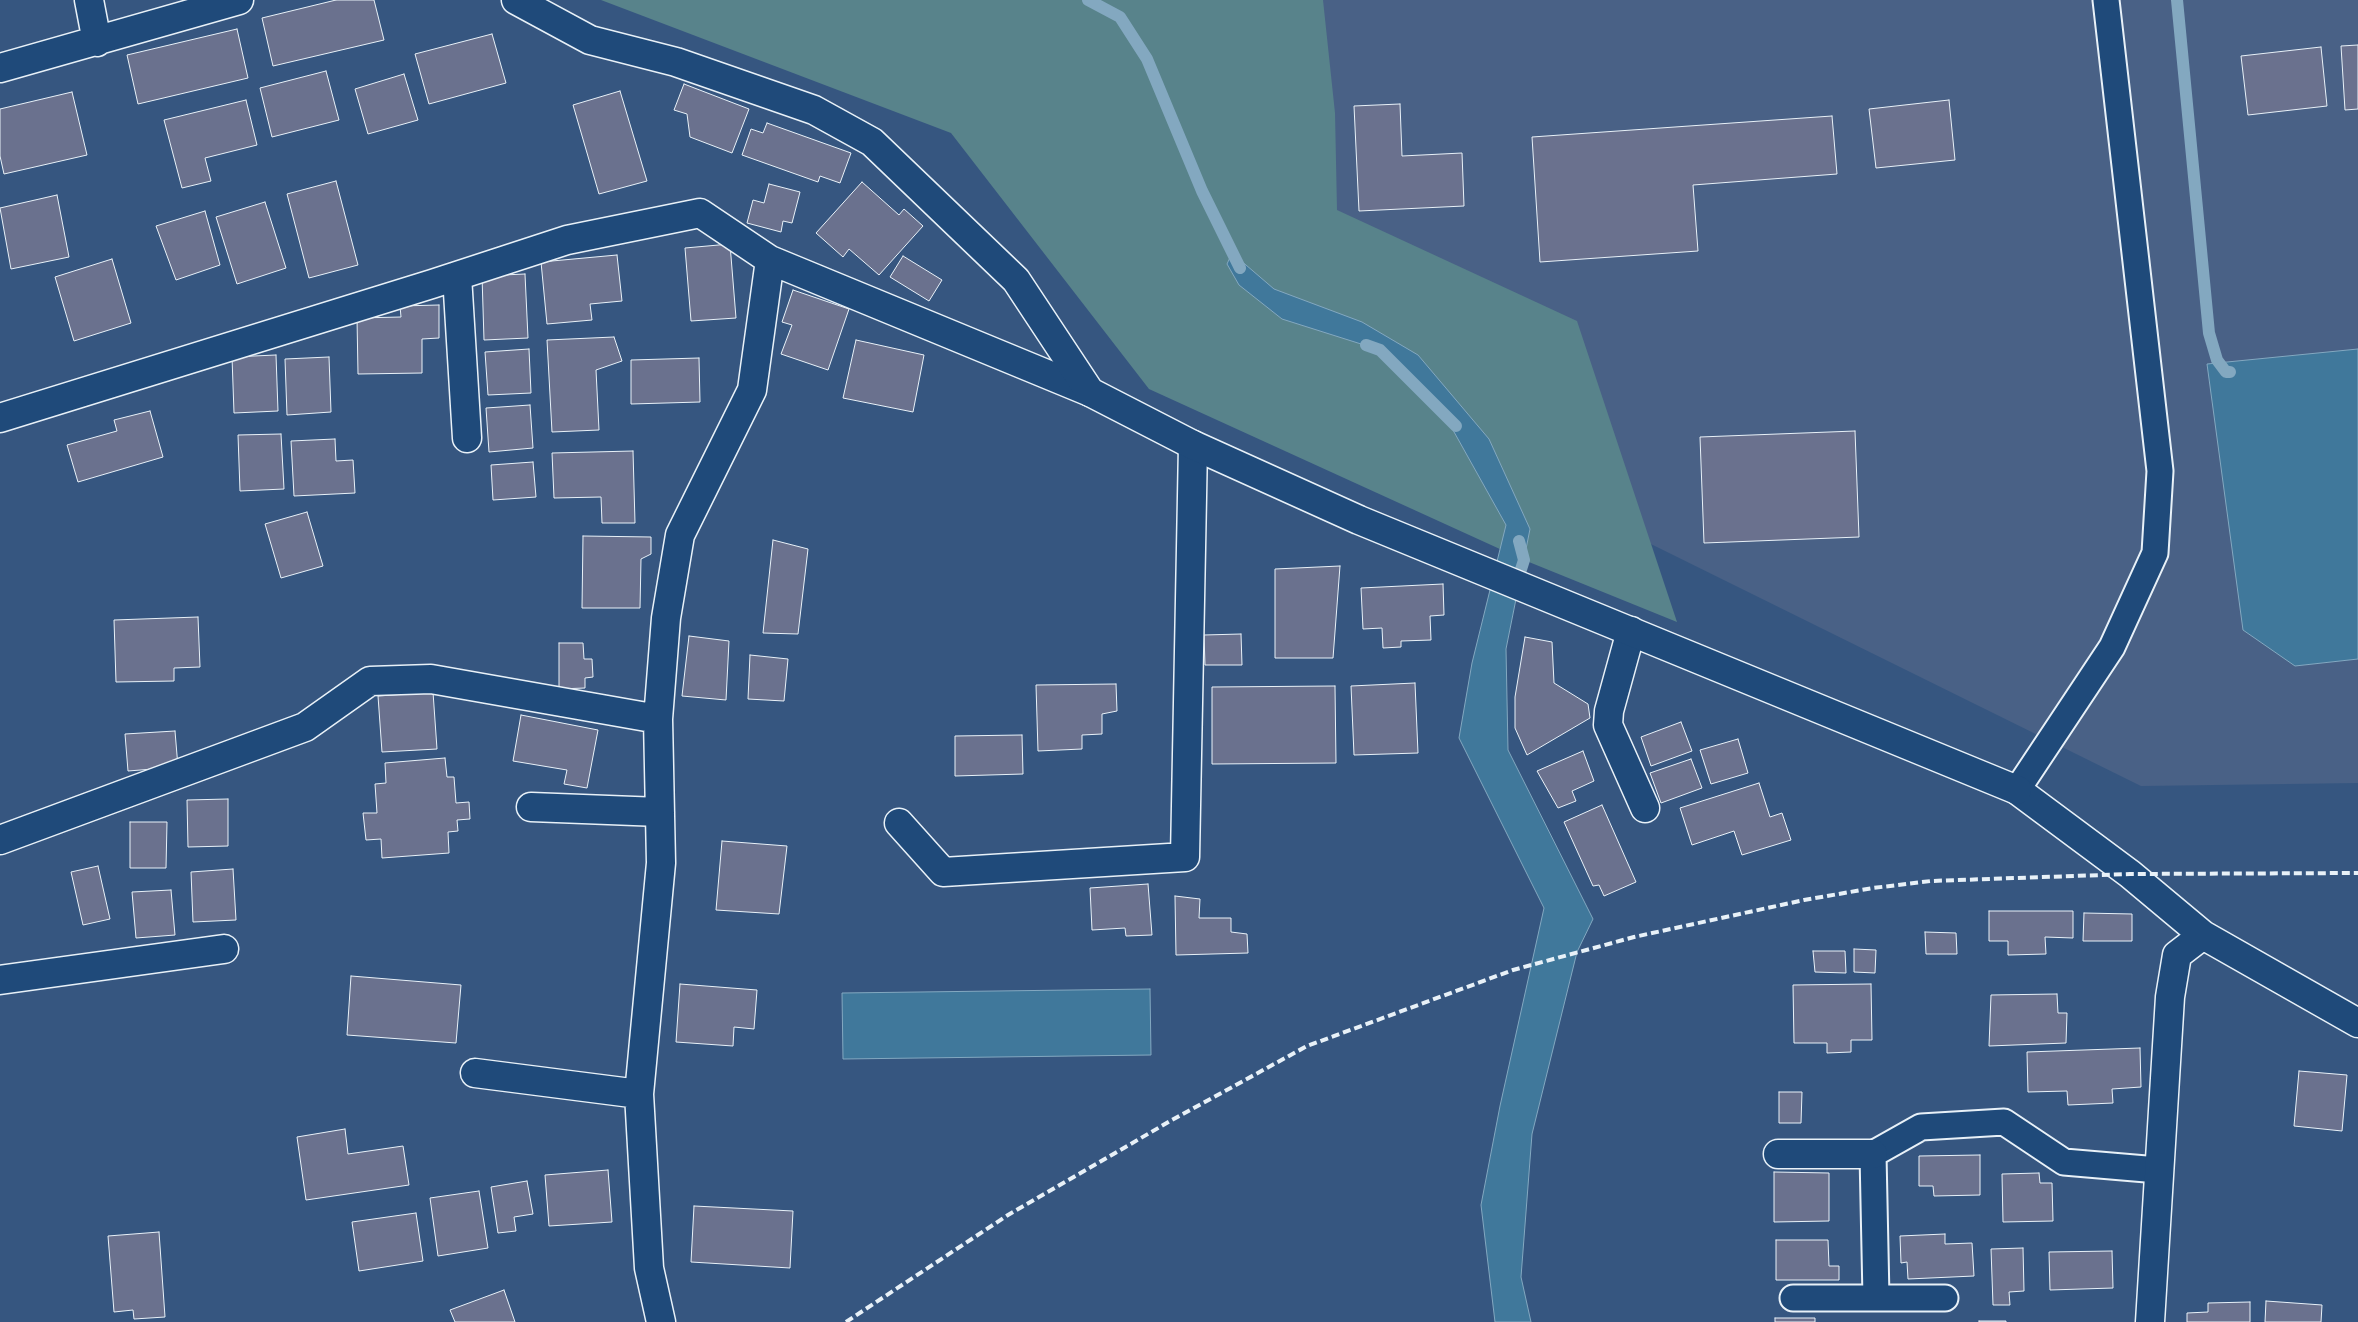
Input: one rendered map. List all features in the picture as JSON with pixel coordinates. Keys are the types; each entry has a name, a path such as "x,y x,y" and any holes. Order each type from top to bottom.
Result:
{"street":[{"path":"89,0 97,42"},
{"path":"0,68 97,42 238,0"},
{"path":"516,0 590,40 676,62 814,110 872,142 1016,280 1090,392"},
{"path":"0,418 567,240 700,213 770,260 1090,392 1194,445 1359,520 2017,790 2130,874 2203,934 2358,1023"},
{"path":"661,1322 649,1268 639,1094 661,863 658,719 666,618 680,535 752,390 770,260"},
{"path":"457,276 467,438"},
{"path":"899,823 943,872 1185,857 1194,445"},
{"path":"1630,631 1609,710 1608,725 1645,808"},
{"path":"2,833 305,727 370,681 431,679 658,719"},
{"path":"531,807 660,812"},
{"path":"2150,1322 2170,997 2177,955 2203,934"},
{"path":"0,980 224,949"},
{"path":"474,1074 639,1094"},
{"path":"1778,1154 1872,1154"}],"lane":[{"path":"2017,790 2112,647 2155,554 2160,471 2106,0"},
{"path":"1876,1298 1872,1154 1921,1126 2004,1122 2064,1162 2158,1170"},
{"path":"1793,1298 1945,1298"}],"shaded area":[{"path":"664,0 2358,0 2358,783 2141,786 1497,468 923,91"},
{"path":"1232,253 1274,289 1362,322 1418,355 1489,439 1530,529 1506,649 1508,750 1593,919 1577,952 1532,1134 1521,1277 1531,1322 1495,1322 1481,1205 1500,1106 1544,908 1459,738 1472,663 1506,525 1444,414 1380,350 1282,319 1239,285 1227,264"},
{"path":"2358,349 2358,659 2295,666 2243,630 2207,364"},
{"path":"1150,989 1151,1055 843,1059 842,993"}],"green space":[{"path":"601,0 1323,0 1335,113 1337,210 1577,321 1677,622 1524,560 1149,389 951,133"}],"building":[{"path":"336,0 374,0 384,40 273,66 262,18"},
{"path":"237,29 248,78 138,104 127,55"},
{"path":"492,34 506,83 429,104 415,54"},
{"path":"2358,45 2358,109 2345,110 2341,46"},
{"path":"2321,47 2327,106 2248,115 2241,56"},
{"path":"326,71 339,120 272,137 260,88"},
{"path":"404,74 418,120 368,134 355,89"},
{"path":"684,84 749,109 732,153 690,137 687,114 674,110"},
{"path":"620,91 647,181 599,194 573,105"},
{"path":"72,92 87,155 4,174 0,156 0,109"},
{"path":"246,100 257,145 205,158 211,181 182,188 164,120"},
{"path":"1949,100 1955,160 1876,168 1869,109"},
{"path":"1400,104 1402,156 1462,153 1464,206 1359,211 1354,106"},
{"path":"1832,116 1837,174 1693,185 1698,251 1540,262 1532,137"},
{"path":"767,123 851,153 840,183 820,176 818,182 742,155 751,129 763,133"},
{"path":"336,181 358,265 309,278 287,194"},
{"path":"862,182 899,215 904,209 923,226 879,275 849,249 843,257 816,233"},
{"path":"769,184 800,192 792,223 783,221 781,232 747,223 753,200 764,203"},
{"path":"57,195 69,257 11,269 0,208"},
{"path":"265,202 286,268 237,284 216,217"},
{"path":"205,211 220,265 176,280 156,226"},
{"path":"730,244 736,318 691,321 685,248"},
{"path":"617,255 622,301 590,304 592,320 547,324 541,262"},
{"path":"903,256 942,280 929,301 890,277"},
{"path":"112,259 131,323 74,341 55,277"},
{"path":"525,274 528,338 484,340 482,276"},
{"path":"793,290 849,309 828,370 781,354 792,325 782,322"},
{"path":"439,305 439,338 422,339 422,373 358,374 357,318 401,317 400,306"},
{"path":"614,337 622,361 596,370 599,430 552,432 547,340"},
{"path":"856,340 924,355 913,412 843,398"},
{"path":"529,349 531,393 488,395 485,352"},
{"path":"276,355 278,411 234,413 232,357"},
{"path":"329,357 331,412 287,415 285,359"},
{"path":"699,358 700,402 631,404 631,360"},
{"path":"530,405 533,448 489,452 486,408"},
{"path":"150,411 163,457 78,482 67,445 117,431 114,420"},
{"path":"1855,431 1859,537 1704,543 1700,437"},
{"path":"281,434 284,489 240,491 238,435"},
{"path":"335,439 336,461 353,460 355,493 294,496 291,441"},
{"path":"633,451 635,523 602,523 601,497 554,498 552,453"},
{"path":"533,462 536,497 493,500 491,465"},
{"path":"307,512 323,566 281,578 265,524"},
{"path":"583,536 651,537 651,554 641,559 640,608 582,608"},
{"path":"773,540 808,549 798,634 763,633"},
{"path":"1340,566 1333,658 1275,658 1275,569"},
{"path":"1443,584 1444,615 1430,616 1431,640 1401,641 1401,647 1383,648 1382,628 1363,629 1361,588"},
{"path":"198,617 200,667 174,668 174,681 116,682 114,620"},
{"path":"1241,634 1242,665 1205,665 1204,635"},
{"path":"689,636 729,641 726,700 682,696"},
{"path":"1525,637 1552,642 1554,683 1588,704 1590,718 1527,755 1515,728 1515,697"},
{"path":"559,643 583,643 584,659 592,659 593,677 585,678 585,688 559,689"},
{"path":"750,655 788,659 784,701 748,699"},
{"path":"1415,683 1418,753 1354,755 1351,686"},
{"path":"1116,684 1117,711 1102,714 1102,734 1082,735 1082,749 1038,751 1036,685"},
{"path":"1335,686 1336,763 1212,764 1212,687"},
{"path":"433,692 437,749 382,752 378,696"},
{"path":"521,715 598,730 587,788 564,784 567,770 513,761"},
{"path":"1681,722 1692,751 1651,766 1641,737"},
{"path":"175,731 178,767 128,771 125,734"},
{"path":"1022,735 1023,774 955,776 955,736"},
{"path":"1738,739 1748,773 1711,784 1700,750"},
{"path":"1583,751 1594,781 1572,791 1576,801 1558,808 1537,771"},
{"path":"445,758 447,777 454,777 456,803 469,802 470,819 457,820 458,831 448,832 449,853 382,858 381,839 366,840 363,813 377,813 375,784 386,783 385,763"},
{"path":"1691,759 1702,788 1661,803 1650,773"},
{"path":"1759,783 1770,817 1782,813 1791,840 1742,855 1734,831 1692,845 1680,808"},
{"path":"228,799 228,846 188,847 187,800"},
{"path":"1602,805 1636,882 1604,896 1599,885 1593,886 1564,822"},
{"path":"130,822 167,822 166,868 130,868"},
{"path":"722,841 787,846 779,914 716,910"},
{"path":"98,866 110,919 83,925 71,872"},
{"path":"233,869 236,920 193,922 191,872"},
{"path":"1148,884 1152,935 1126,936 1125,928 1092,930 1090,888"},
{"path":"171,890 175,935 136,938 132,892"},
{"path":"1175,896 1200,899 1199,918 1231,918 1231,932 1247,934 1248,953 1176,955"},
{"path":"1989,911 2073,911 2073,938 2045,937 2046,954 2008,955 2008,941 1989,941"},
{"path":"2084,913 2132,914 2132,941 2083,941"},
{"path":"1925,932 1956,933 1957,954 1926,954"},
{"path":"1854,949 1876,950 1875,973 1854,972"},
{"path":"1813,951 1845,951 1846,973 1815,972"},
{"path":"351,976 461,985 456,1043 347,1035"},
{"path":"680,984 757,990 754,1029 734,1027 733,1046 676,1042"},
{"path":"1871,984 1872,1040 1851,1040 1851,1052 1827,1053 1827,1043 1794,1043 1793,985"},
{"path":"2057,994 2058,1013 2067,1013 2066,1043 1989,1046 1991,995"},
{"path":"2140,1048 2141,1087 2112,1089 2113,1103 2068,1105 2067,1091 2028,1092 2027,1052"},
{"path":"2299,1071 2347,1075 2342,1131 2294,1126"},
{"path":"1779,1092 1802,1092 1801,1123 1779,1123"},
{"path":"345,1129 348,1154 403,1146 409,1185 306,1200 297,1137"},
{"path":"1980,1155 1980,1195 1934,1196 1933,1186 1919,1186 1919,1156"},
{"path":"608,1170 612,1222 549,1226 545,1175"},
{"path":"1774,1172 1829,1173 1829,1221 1774,1222"},
{"path":"2039,1173 2040,1183 2052,1183 2053,1221 2003,1222 2002,1174"},
{"path":"527,1181 533,1214 514,1217 516,1231 498,1233 491,1187"},
{"path":"479,1191 488,1248 438,1256 430,1198"},
{"path":"694,1206 793,1211 790,1268 691,1262"},
{"path":"416,1213 423,1261 359,1271 352,1222"},
{"path":"159,1232 165,1317 134,1319 133,1310 114,1312 108,1236"},
{"path":"1945,1234 1945,1244 1972,1243 1974,1276 1908,1279 1907,1262 1901,1263 1900,1236"},
{"path":"1776,1240 1828,1240 1829,1266 1839,1266 1839,1280 1776,1280"},
{"path":"2023,1248 2024,1291 2009,1292 2010,1305 1993,1305 1991,1249"},
{"path":"2112,1251 2113,1288 2050,1290 2049,1252"},
{"path":"504,1290 515,1322 455,1322 450,1310"},
{"path":"2266,1301 2322,1305 2321,1322 2265,1322"},
{"path":"2250,1302 2250,1322 2187,1322 2187,1313 2208,1312 2208,1303"},
{"path":"1775,1318 1815,1318 1815,1322 1775,1322"},
{"path":"2006,1321 2006,1322 1979,1322"}],"waterway":[{"path":"1088,0 1120,17 1147,59 1202,191 1240,268"},
{"path":"2177,0 2209,333 2217,360 2226,372 2230,372"},
{"path":"1366,345 1380,350 1456,426"},
{"path":"1517,582 1524,560 1519,541"}],"railway":[{"path":"846,1322 1008,1215 1172,1120 1307,1046 1513,970 1634,937 1804,900 1873,888 1931,881 2130,874 2358,873"}]}
